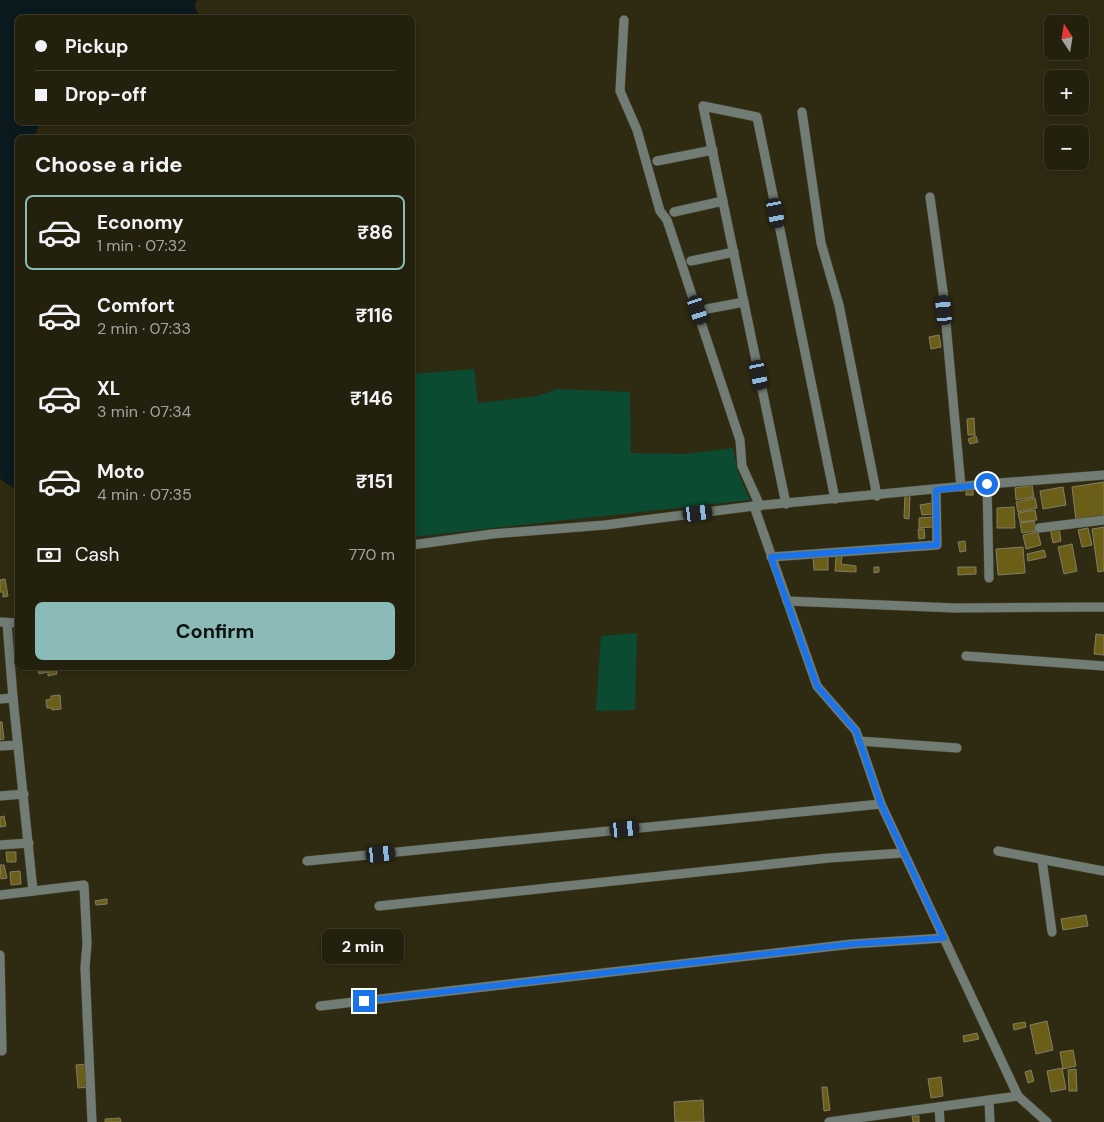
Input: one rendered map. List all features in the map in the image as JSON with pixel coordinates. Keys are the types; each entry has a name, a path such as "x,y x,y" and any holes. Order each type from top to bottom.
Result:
{"street":[{"path":"624,20 620,91 637,130 660,211 667,220 698,310 740,440 742,466 757,506 771,557 817,686 856,731 881,804 1018,1096 1047,1122"},
{"path":"786,504 703,106 757,117 834,499"},
{"path":"802,112 821,243 838,305 877,496"},
{"path":"658,161 712,150"},
{"path":"930,197 943,291 961,487"},
{"path":"674,212 723,201"},
{"path":"691,261 734,252"},
{"path":"707,309 744,302"},
{"path":"415,545 492,534 605,524 757,506 1104,474"},
{"path":"987,484 989,578"},
{"path":"771,557 937,545 936,490"},
{"path":"1039,528 1104,520"},
{"path":"787,601 955,608 1104,607"},
{"path":"4,622 34,891"},
{"path":"966,656 1104,666"},
{"path":"0,698 12,698"},
{"path":"859,741 957,748"},
{"path":"0,746 18,745"},
{"path":"0,796 24,794"},
{"path":"307,861 881,804"},
{"path":"0,845 29,843"},
{"path":"998,851 1104,871"},
{"path":"379,906 829,858 903,853"},
{"path":"1042,860 1052,932"},
{"path":"0,895 84,885 85,968 92,1122"},
{"path":"320,1006 852,944 944,938"},
{"path":"0,955 2,1051"},
{"path":"828,1122 866,1120 1018,1096"},
{"path":"989,1100 990,1122"},
{"path":"939,1107 940,1122"}],"green space":[{"path":"474,369 478,403 537,396 558,389 630,392 631,453 686,454 733,448 738,472 750,500 415,537 415,374"},
{"path":"637,633 635,710 596,711 601,636"}],"shaded area":[{"path":"0,0 197,0 194,6 199,15 15,15 15,125 40,125 34,135 15,135 15,489 0,479"}],"building":[{"path":"939,335 941,347 931,349 929,337"},
{"path":"974,418 975,435 968,435 967,419"},
{"path":"976,436 978,442 970,444 968,439"},
{"path":"1104,482 1104,517 1076,521 1072,487"},
{"path":"1032,485 1034,497 1016,500 1015,488"},
{"path":"1063,487 1066,505 1043,509 1040,491"},
{"path":"966,488 973,488 973,495 966,495"},
{"path":"905,495 910,495 909,519 904,518"},
{"path":"1035,498 1037,508 1018,512 1016,502"},
{"path":"932,503 933,514 922,515 920,505"},
{"path":"1014,507 1015,528 997,528 997,508"},
{"path":"1035,510 1037,520 1020,522 1018,513"},
{"path":"932,517 933,527 919,528 919,518"},
{"path":"1034,521 1036,531 1022,533 1020,523"},
{"path":"1059,527 1061,541 1053,543 1050,529"},
{"path":"1104,527 1104,571 1098,572 1092,529"},
{"path":"1088,528 1092,545 1082,547 1078,530"},
{"path":"918,529 924,529 925,538 919,539"},
{"path":"1038,532 1041,545 1026,549 1023,535"},
{"path":"965,541 966,551 960,552 958,542"},
{"path":"1072,544 1077,571 1064,574 1058,547"},
{"path":"1023,547 1025,573 998,575 996,549"},
{"path":"1044,550 1046,557 1028,561 1027,554"},
{"path":"828,555 828,570 814,570 813,556"},
{"path":"836,556 842,556 841,564 856,566 856,572 835,571"},
{"path":"874,567 879,567 879,572 874,573"},
{"path":"958,567 976,567 976,574 958,575"},
{"path":"5,579 8,596 3,597 3,592 0,592 0,580"},
{"path":"1096,634 1104,635 1104,655 1094,654"},
{"path":"38,670 56,670 57,674 48,676 48,672 39,674"},
{"path":"60,695 61,709 52,710 52,708 47,708 46,700 51,699 51,696"},
{"path":"0,722 2,722 4,739 0,740"},
{"path":"4,816 6,826 0,827 0,817"},
{"path":"6,852 16,852 16,862 7,862"},
{"path":"0,865 4,865 7,878 1,879"},
{"path":"20,871 21,884 11,885 10,872"},
{"path":"107,899 107,904 96,905 95,901"},
{"path":"1086,915 1088,926 1063,930 1061,919"},
{"path":"1047,1021 1053,1050 1036,1054 1030,1025"},
{"path":"1025,1022 1026,1027 1014,1030 1013,1024"},
{"path":"977,1033 979,1039 964,1042 963,1036"},
{"path":"1073,1050 1076,1066 1063,1069 1060,1052"},
{"path":"88,1064 90,1087 78,1088 76,1065"},
{"path":"1062,1068 1066,1089 1051,1092 1047,1071"},
{"path":"1076,1069 1077,1091 1069,1091 1068,1070"},
{"path":"1031,1070 1034,1081 1028,1083 1025,1072"},
{"path":"941,1077 943,1096 931,1098 928,1079"},
{"path":"822,1087 827,1087 830,1110 824,1111"},
{"path":"703,1100 704,1122 675,1122 674,1102"},
{"path":"912,1116 919,1116 919,1122 913,1122"},
{"path":"120,1118 121,1122 105,1122 105,1119"}],"route":[{"path":"364,1001 852,944 944,938 881,804 856,731 817,686 771,557 937,545 936,490 987,484"}]}
